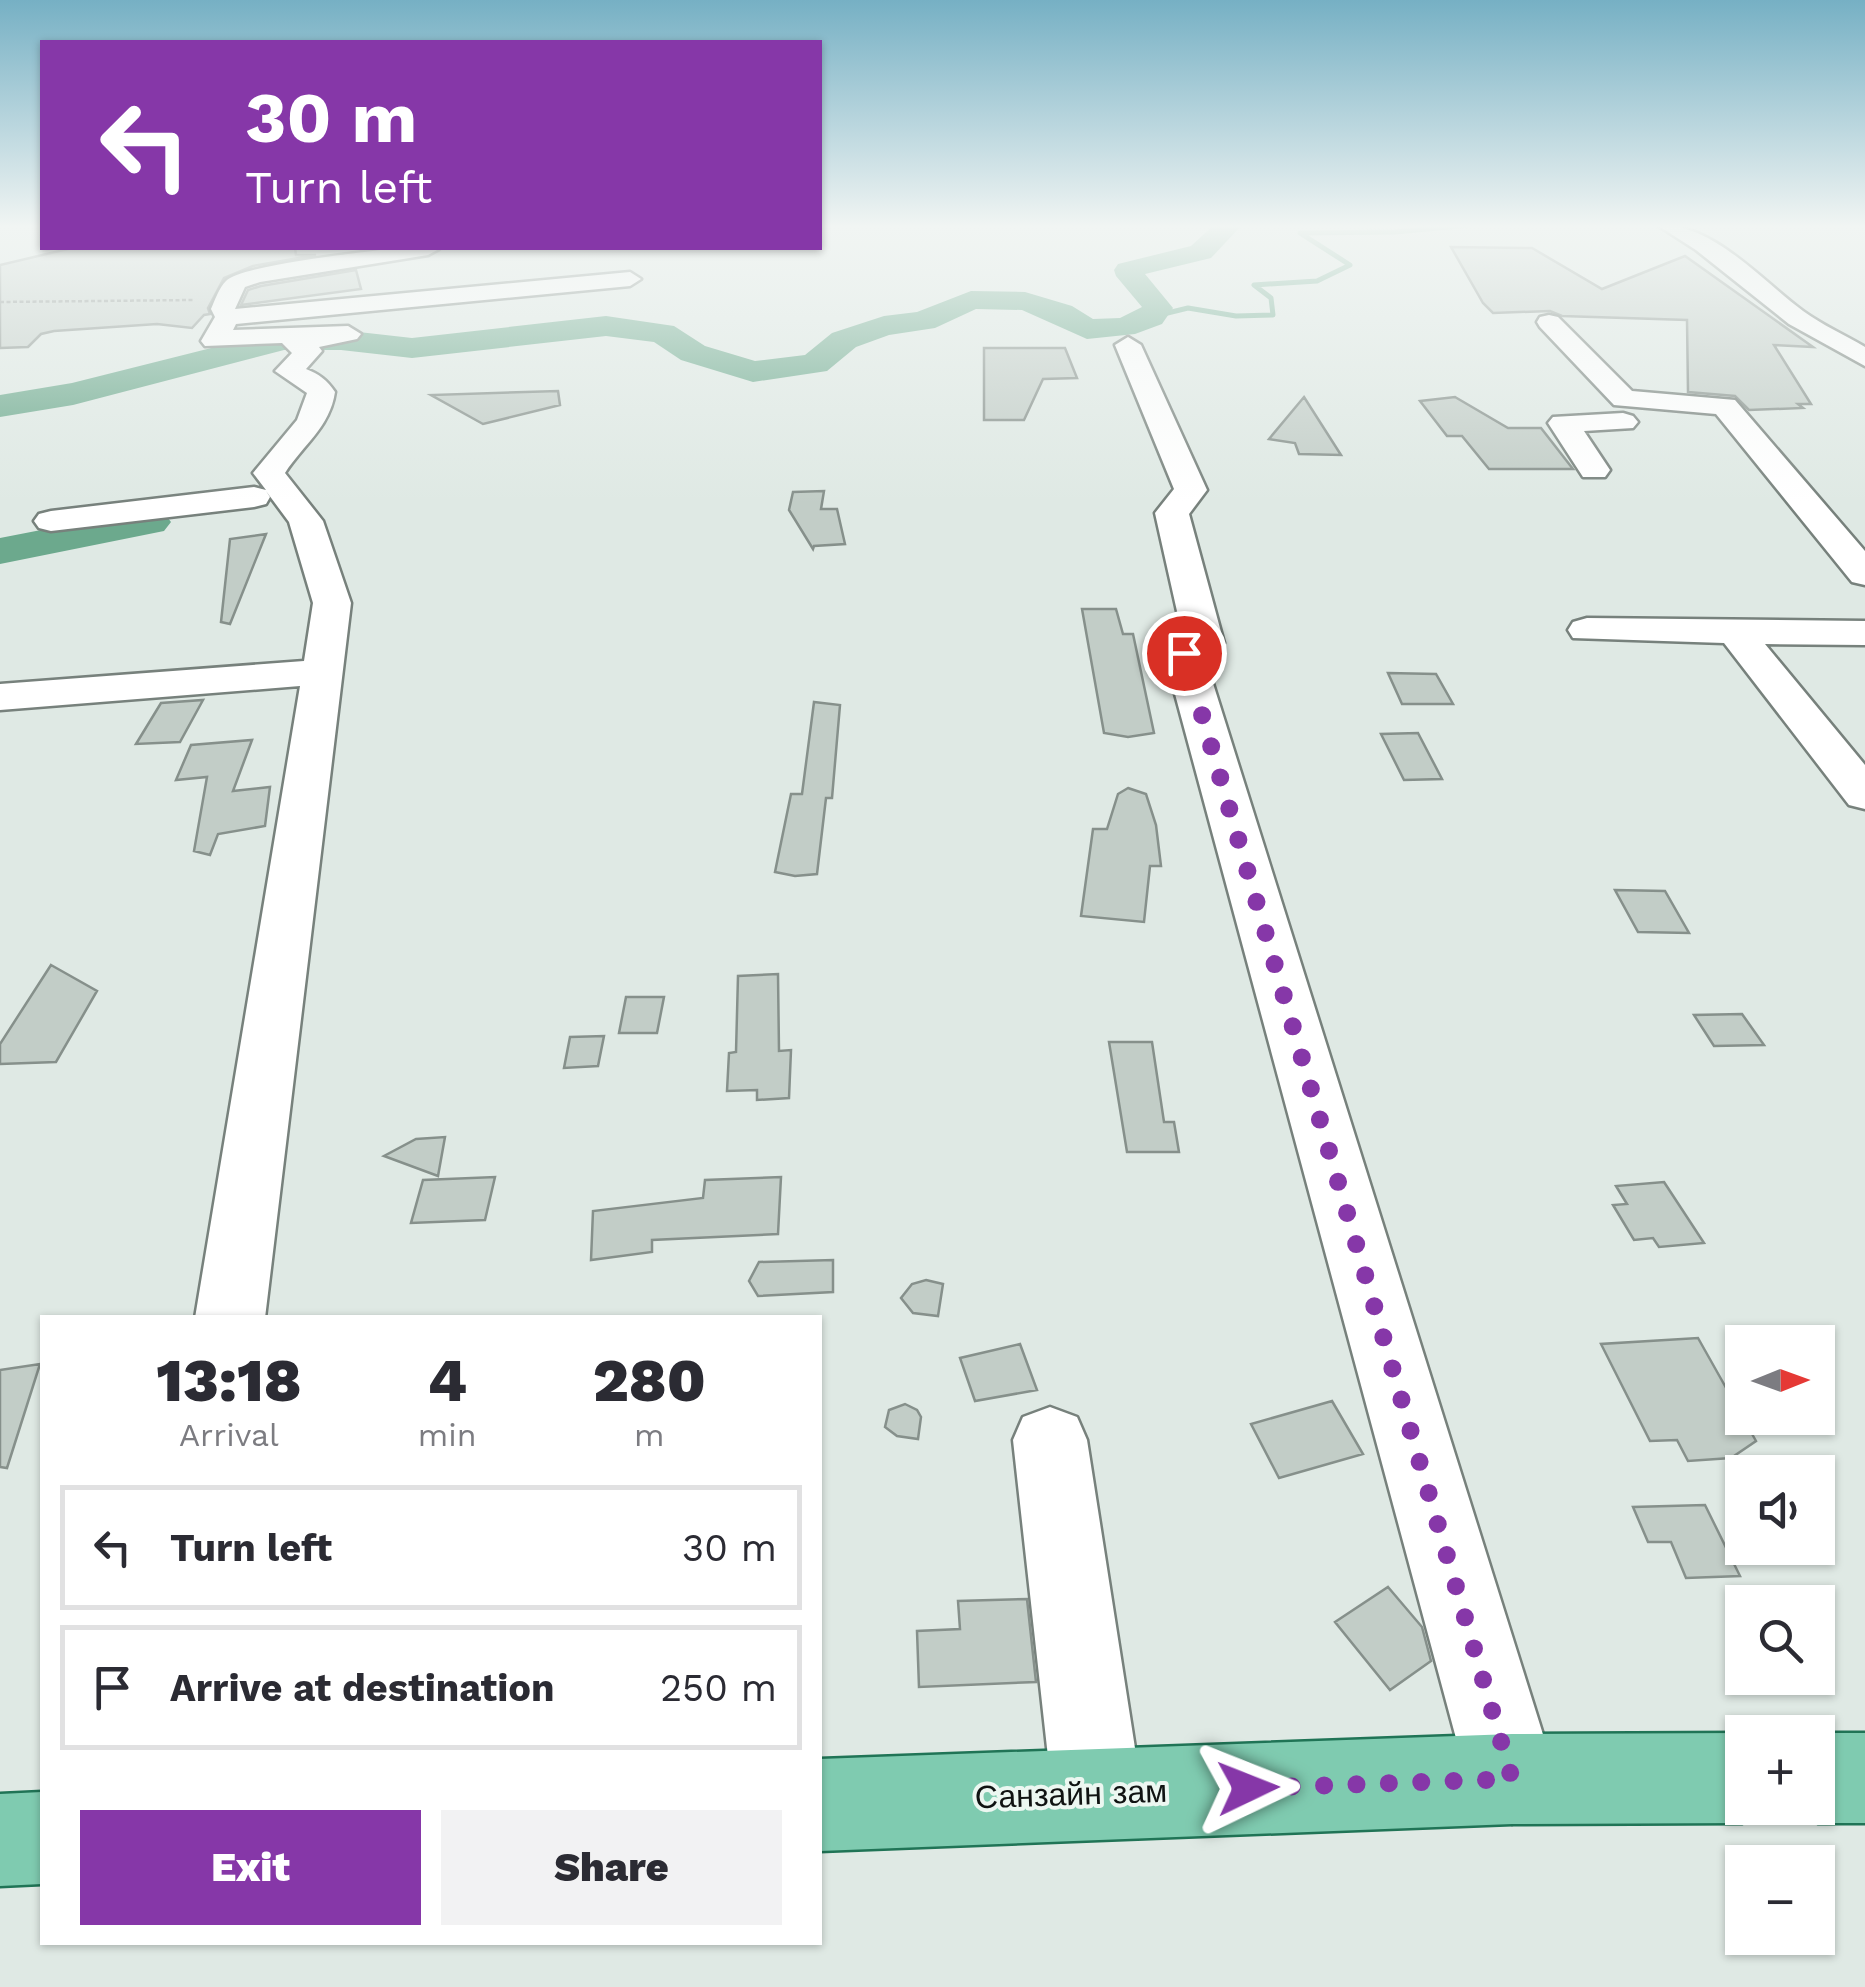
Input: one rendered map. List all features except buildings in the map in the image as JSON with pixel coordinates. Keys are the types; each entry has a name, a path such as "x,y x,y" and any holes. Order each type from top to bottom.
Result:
{"main road":[{"name":"Санзайн зам","path":"822,1805 1512,1779 1725,1778"},
{"path":"1835,1778 1865,1778"}],"street":[{"path":"223,318 214,341 240,336 348,334 294,344 310,351 289,372 311,381 321,392 320,410 308,428 256,466 248,478 247,491 254,497 306,521"},
{"path":"1796,318 1865,358"},
{"path":"1549,322 1624,399"},
{"path":"1128,345 1191,490 1172,513 1204,643 1184,653 1512,1779"},
{"path":"1594,470 1562,423 1623,422 1607,402 1624,399 1725,406 1865,574"},
{"path":"230,1315 332,603 306,521 268,472 281,451"},
{"path":"51,522 180,503 254,497"},
{"path":"1587,630 1865,633"},
{"path":"1735,632 1865,795"},
{"path":"0,696 322,672"},
{"path":"1050,1440 1096,1793"}],"waterway":[{"path":"0,406 73,394 283,340 341,340 412,348 606,326 663,333 693,353 753,372 815,364 844,340 884,326 931,318"},
{"path":"1069,318 1087,329 1124,327 1149,318"},
{"path":"0,551 149,522"}],"route":[{"path":"1184,653 1512,1779 1248,1788"}]}
